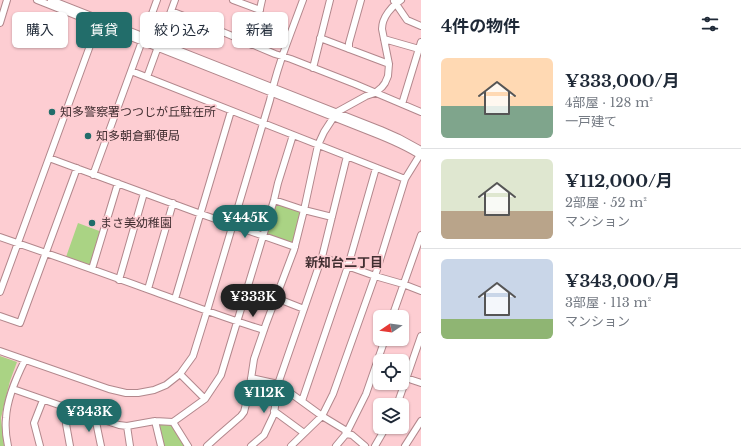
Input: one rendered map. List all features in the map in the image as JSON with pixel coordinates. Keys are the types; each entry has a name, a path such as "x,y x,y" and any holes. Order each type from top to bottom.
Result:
{"street":[{"path":"0,21 8,0"},
{"path":"37,0 76,14"},
{"path":"51,0 77,12"},
{"path":"153,12 157,0"},
{"path":"175,0 171,11 232,36"},
{"path":"233,0 260,10 262,0"},
{"path":"0,351 109,389 126,393 138,393 154,390 166,385 180,374 193,356 272,90 303,0"},
{"path":"313,68 330,0"},
{"path":"349,49 349,43 360,0"},
{"path":"207,446 242,416 244,412 254,360 295,247 318,145 324,132 336,115 375,92 385,83 388,76 389,64 382,29 383,21 397,1 407,20 421,26"},
{"path":"320,38 389,64"},
{"path":"384,39 418,49"},
{"path":"402,104 421,42"},
{"path":"93,175 140,47"},
{"path":"0,292 89,48"},
{"path":"147,77 158,48"},
{"path":"167,48 336,115 421,154 405,179 375,276 333,394 322,416 291,446"},
{"path":"260,48 375,92 421,112"},
{"path":"131,71 405,179"},
{"path":"175,299 231,111"},
{"path":"13,389 42,400 127,426 155,421 173,422 205,399 221,375 293,135"},
{"path":"251,446 264,435 274,411 278,384 322,257 347,156"},
{"path":"49,158 295,247"},
{"path":"0,316 20,323 77,168"},
{"path":"302,401 348,266 376,168"},
{"path":"92,269 118,183"},
{"path":"119,280 144,193"},
{"path":"274,200 332,217"},
{"path":"148,289 173,203"},
{"path":"394,310 421,235"},
{"path":"0,237 264,330"},
{"path":"322,257 421,291"},
{"path":"276,298 304,308"},
{"path":"409,370 421,336"},
{"path":"336,446 346,434 366,394 383,346"},
{"path":"8,446 5,430 9,398 25,360"},
{"path":"180,374 205,399"},
{"path":"251,378 278,384 322,416 345,430 346,434"},
{"path":"409,379 421,383"},
{"path":"40,446 34,423 42,400"},
{"path":"68,408 66,424 70,446"},
{"path":"274,411 304,433"},
{"path":"95,417 101,446"},
{"path":"155,421 161,446"},
{"path":"405,446 421,421"},
{"path":"173,422 188,446"},
{"path":"127,426 130,446"},
{"path":"346,434 352,435 365,446"},
{"path":"375,446 382,434"}],"green space":[{"path":"275,203 301,211 294,243 267,234 266,232"},
{"path":"78,223 102,232 91,266 66,257"},
{"path":"0,356 17,362 10,381 1,418 4,446 0,446"},
{"path":"155,421 172,424 185,446 162,446"}],"place":[{"name":"知多警察署つつじが丘駐在所","path":"52,112"},
{"name":"知多朝倉郵便局","path":"88,136"},
{"name":"まさ美幼稚園","path":"92,223"}],"district":[{"name":"新知台二丁目","path":"344,262"}]}
